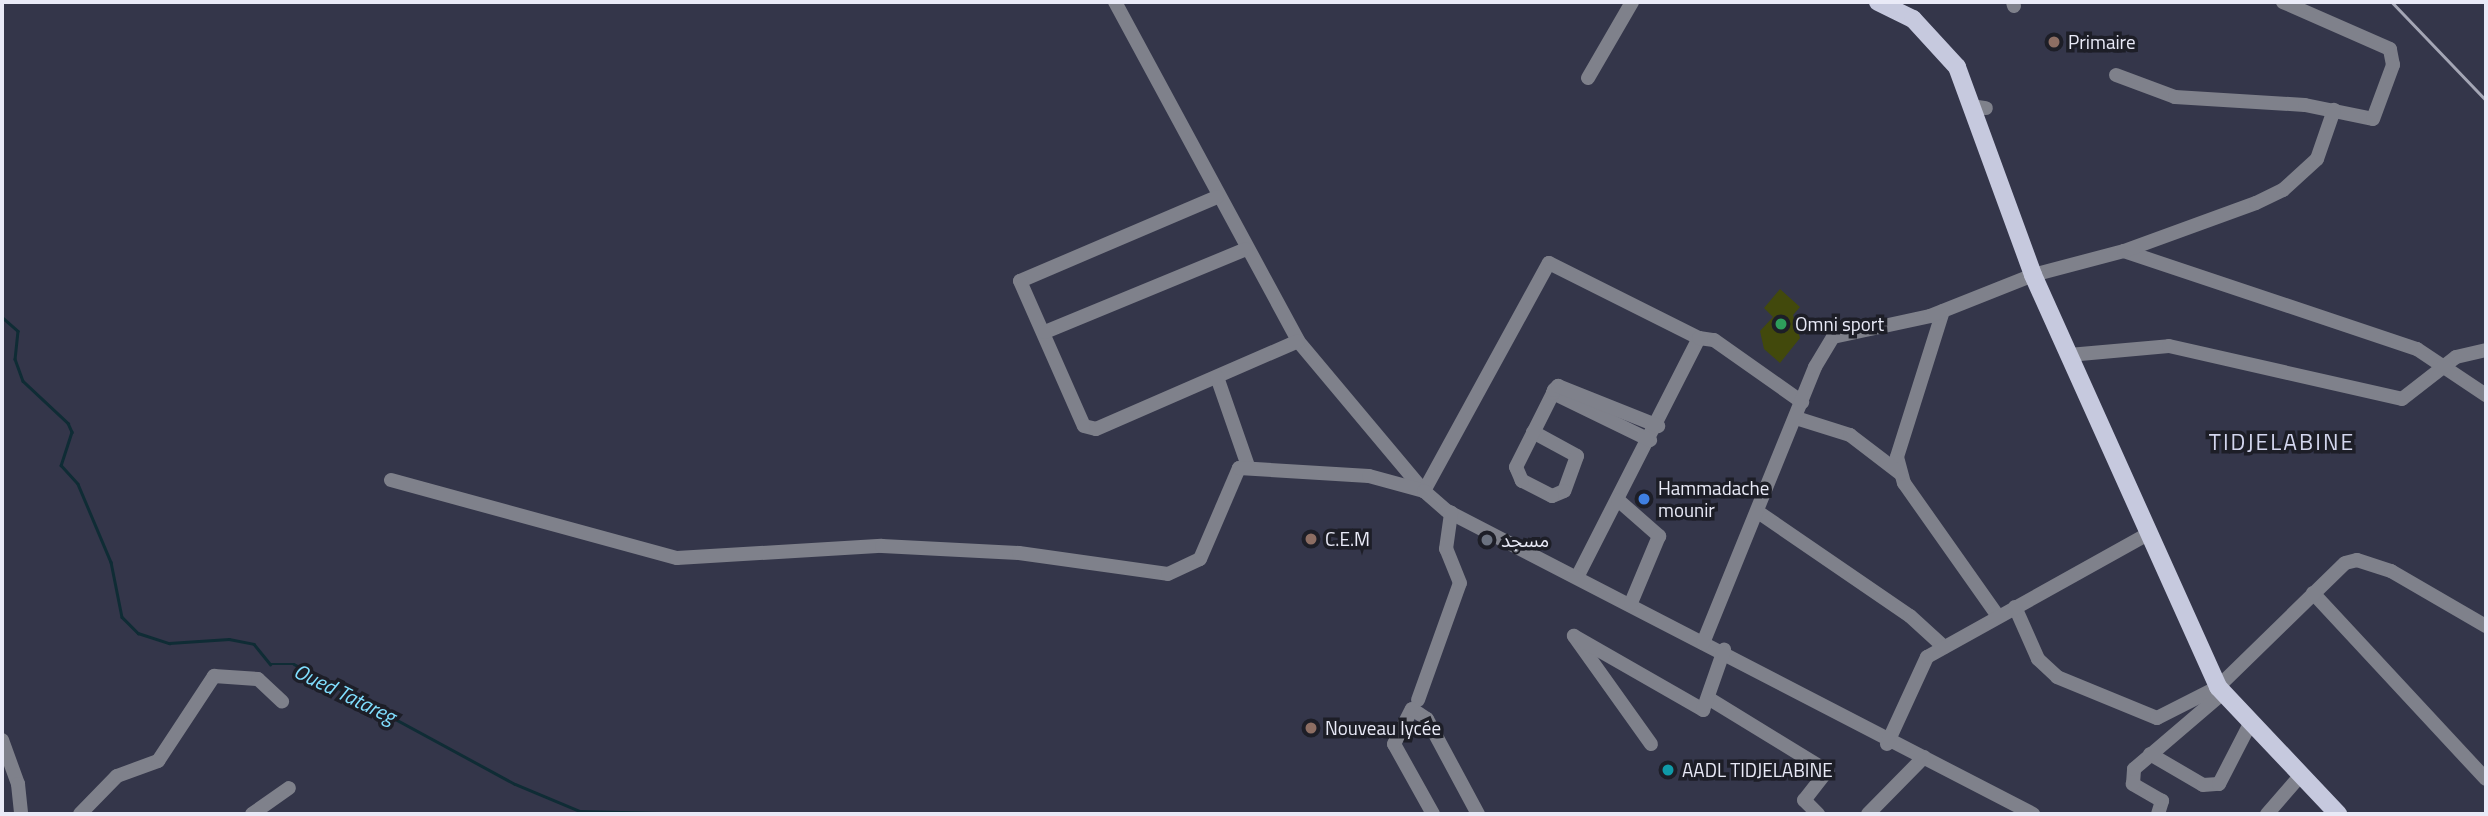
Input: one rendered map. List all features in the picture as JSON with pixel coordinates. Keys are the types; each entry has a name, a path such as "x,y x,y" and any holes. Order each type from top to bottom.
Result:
{"main road":[{"path":"1884,4 1931,35 1957,67 1978,107 2033,275 2220,690 2338,814"}],"street":[{"path":"1115,2 1217,197 1298,341 1424,491 1451,512 1579,574 1703,643 1724,650 1887,744 1924,757 2033,814"},
{"path":"1588,78 1632,2"},
{"path":"2116,75 2175,97 2334,110 2373,119 2392,54 2283,2"},
{"path":"1703,643 1802,402 1833,337 1943,311 2033,275 2124,251 2283,190 2317,159 2334,110"},
{"path":"1217,197 1023,277 1021,287 1045,332 1089,429 1298,341"},
{"path":"1045,332 1246,249"},
{"path":"2124,251 2417,349 2486,396"},
{"path":"1424,491 1549,263 1699,338 1714,340 1802,402"},
{"path":"1901,474 1897,457 1943,311"},
{"path":"1579,574 1658,426 1699,338"},
{"path":"2069,355 2168,346 2402,399 2469,351 2486,350"},
{"path":"1217,377 1248,466"},
{"path":"1533,432 1577,456 1559,495 1516,475 1533,432 1553,393 1565,385 1658,426"},
{"path":"1553,393 1650,440"},
{"path":"1796,418 1850,435 1901,474 1997,615"},
{"path":"391,480 677,558 894,546 1019,554 1168,574 1200,559 1234,474 1248,466 1345,471 1424,491"},
{"path":"1618,500 1659,536 1631,603"},
{"path":"1418,700 1460,583 1446,549 1451,512"},
{"path":"1758,512 1910,616 1944,647"},
{"path":"1887,744 1927,657 1997,615 2148,534"},
{"path":"2158,814 2162,801 2133,782 2134,769 2220,690 2313,593 2357,560 2391,571 2486,626"},
{"path":"2313,593 2486,779"},
{"path":"2015,607 2038,659 2057,677 2157,718 2220,690"},
{"path":"1651,744 1574,636 1703,709 1724,650"},
{"path":"80,814 117,776 158,761 214,676 258,679 282,701"},
{"path":"1709,698 1827,771 1804,800 1818,814"},
{"path":"1433,814 1394,744 1412,709 1427,719 1478,814"},
{"path":"2150,754 2203,785 2219,784 2250,724"},
{"path":"2,740 18,784 21,814"},
{"path":"1868,814 1924,757"},
{"path":"2267,814 2300,776"},
{"path":"252,814 289,788"}],"green space":[{"name":"Omni sport","path":"1780,289 1800,307 1793,315 1800,338 1780,363 1764,349 1760,331 1773,317 1764,308"}],"waterway":[{"name":"Oued Tatareg","path":"2,317 18,331 15,359 23,381 68,423 72,432 61,465 78,484 111,562 122,617 138,633 169,643 229,639 254,644 270,664 294,664 515,784 580,811 703,814"}],"railway":[{"path":"2392,2 2486,100"}],"place":[{"name":"Primaire","path":"2054,42"},
{"name":"Omni sport","path":"1781,324"},
{"name":"Hammadache mounir","path":"1644,499"},
{"name":"C.E.M","path":"1311,539"},
{"name":"مسجد","path":"1487,540"},
{"name":"Nouveau lycée","path":"1311,728"},
{"name":"AADL TIDJELABINE","path":"1668,770"}],"district":[{"name":"TIDJELABINE","path":"2282,442"}]}
